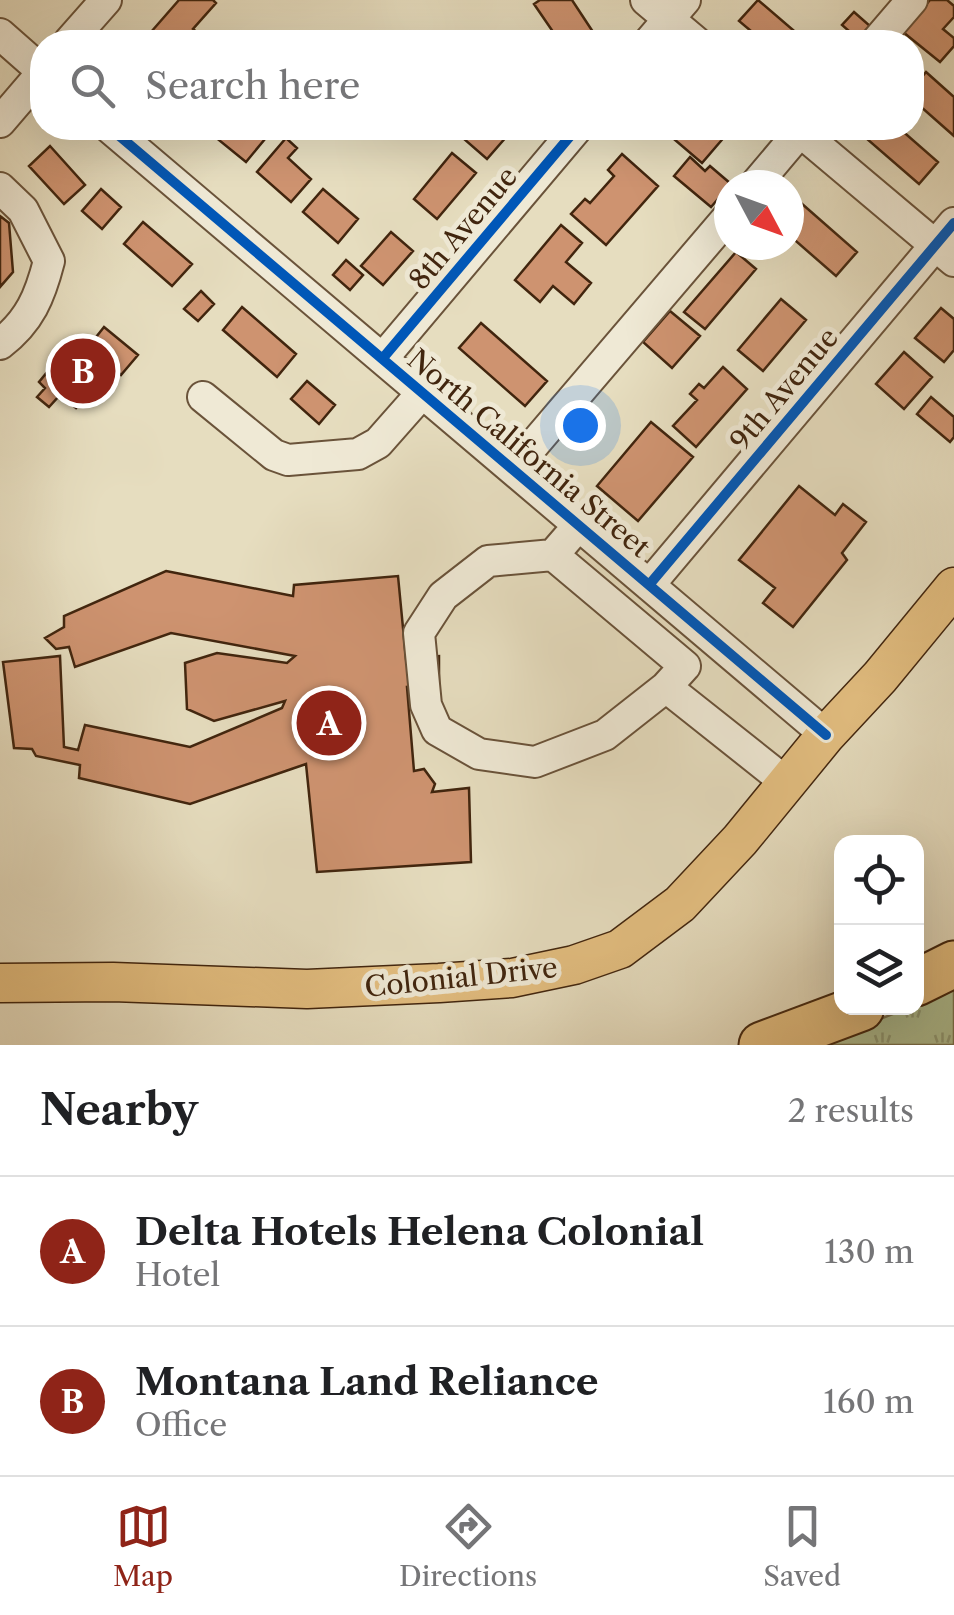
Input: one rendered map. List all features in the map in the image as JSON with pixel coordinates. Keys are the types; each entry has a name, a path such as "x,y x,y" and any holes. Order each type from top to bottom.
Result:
{"highway":[{"path":"924,979 954,964"},
{"path":"762,1045 842,1015"}],"main road":[{"name":"Colonial Drive","path":"0,984 113,982 307,989 512,978 574,966 620,949 680,904 740,840 954,587"}],"street":[{"path":"80,30 106,0"},
{"path":"886,30 912,0"},
{"path":"0,34 30,61"},
{"path":"0,122 30,86"},
{"name":"North California Street","path":"124,140 826,735"},
{"name":"8th Avenue","path":"382,358 567,140"},
{"path":"767,170 791,140"},
{"path":"814,140 948,243"},
{"path":"0,188 22,210 49,261 40,296 15,333 0,344"},
{"path":"513,469 714,234"},
{"name":"9th Avenue","path":"649,585 948,243"},
{"path":"203,397 274,455 288,460 358,454 378,443 423,392"},
{"path":"553,555 684,666 666,687 606,734 535,762 479,754 436,730 426,705 419,633 442,596 488,561 553,555 579,525"},
{"path":"666,687 788,783"}],"green space":[{"path":"954,987 954,1045 814,1045 890,1015 924,1015 924,1001"}],"building":[{"path":"179,0 216,3 194,30 153,30"},
{"path":"540,0 572,0 592,30 552,30 534,4"},
{"path":"758,0 793,30 750,30 739,21"},
{"path":"930,0 947,0 954,6 954,17 943,29 954,38 954,46 940,62 924,49 924,30 905,30"},
{"path":"854,12 870,26 866,30 848,30 842,25"},
{"path":"926,72 954,97 954,136 924,110"},
{"path":"219,140 264,140 246,162"},
{"path":"288,140 297,148 288,158 311,179 291,202 257,172"},
{"path":"465,140 504,140 487,159"},
{"path":"675,140 722,140 702,163"},
{"path":"868,140 913,140 938,162 919,184"},
{"path":"50,146 85,185 64,204 29,166"},
{"path":"452,153 476,173 437,219 414,199"},
{"path":"622,154 658,186 606,245 571,214 585,199 590,203 614,176 608,170"},
{"path":"690,157 705,171 710,166 715,170 714,204 711,207 674,176"},
{"path":"101,189 121,207 102,229 82,211"},
{"path":"323,189 358,219 338,243 303,212"},
{"path":"804,206 857,252 836,276 804,248"},
{"path":"0,216 9,223 13,272 0,287"},
{"path":"143,222 192,264 172,286 124,244"},
{"path":"561,225 582,243 566,262 591,283 574,304 553,286 540,302 515,280"},
{"path":"391,232 413,251 383,285 361,266"},
{"path":"346,260 363,275 350,290 333,275"},
{"path":"729,260 745,260 756,269 705,329 684,312"},
{"path":"201,291 214,304 198,321 184,309"},
{"path":"781,299 806,320 763,371 738,350"},
{"path":"242,307 296,354 277,377 223,330"},
{"path":"941,308 954,319 954,350 944,362 915,338"},
{"path":"670,311 700,336 672,368 643,342"},
{"path":"481,323 547,381 525,406 459,348"},
{"path":"104,327 138,355 121,375 111,366 76,408 60,395 49,407 37,397 45,388 39,382 77,336 89,346"},
{"path":"904,352 932,377 904,409 876,384"},
{"path":"723,367 747,389 696,447 673,426 697,400 690,394 699,384 704,388"},
{"path":"307,381 335,405 319,424 291,399"},
{"path":"931,397 954,417 954,437 950,442 917,414"},
{"path":"651,422 693,457 638,521 597,486"},
{"path":"799,486 835,515 843,504 866,522 842,553 847,560 793,627 763,603 775,588 739,560"},
{"path":"166,571 293,596 294,585 398,576 406,659 439,656 439,685 407,687 414,771 424,769 435,784 432,792 469,788 471,862 317,872 306,764 190,804 79,778 80,765 36,756 32,749 14,748 3,662 60,656 64,747 78,750 85,725 190,747 282,708 285,701 214,721 187,709 185,663 217,653 287,663 295,656 171,633 75,667 69,647 56,649 45,638 64,627 64,616"}],"cycle path":[{"path":"124,140 826,735"},
{"path":"383,358 567,140"},
{"path":"649,585 954,223"}],"place":[{"name":"Montana Land Reliance","path":"83,371"},
{"name":"Delta Hotels Helena Colonial","path":"329,723"}]}
